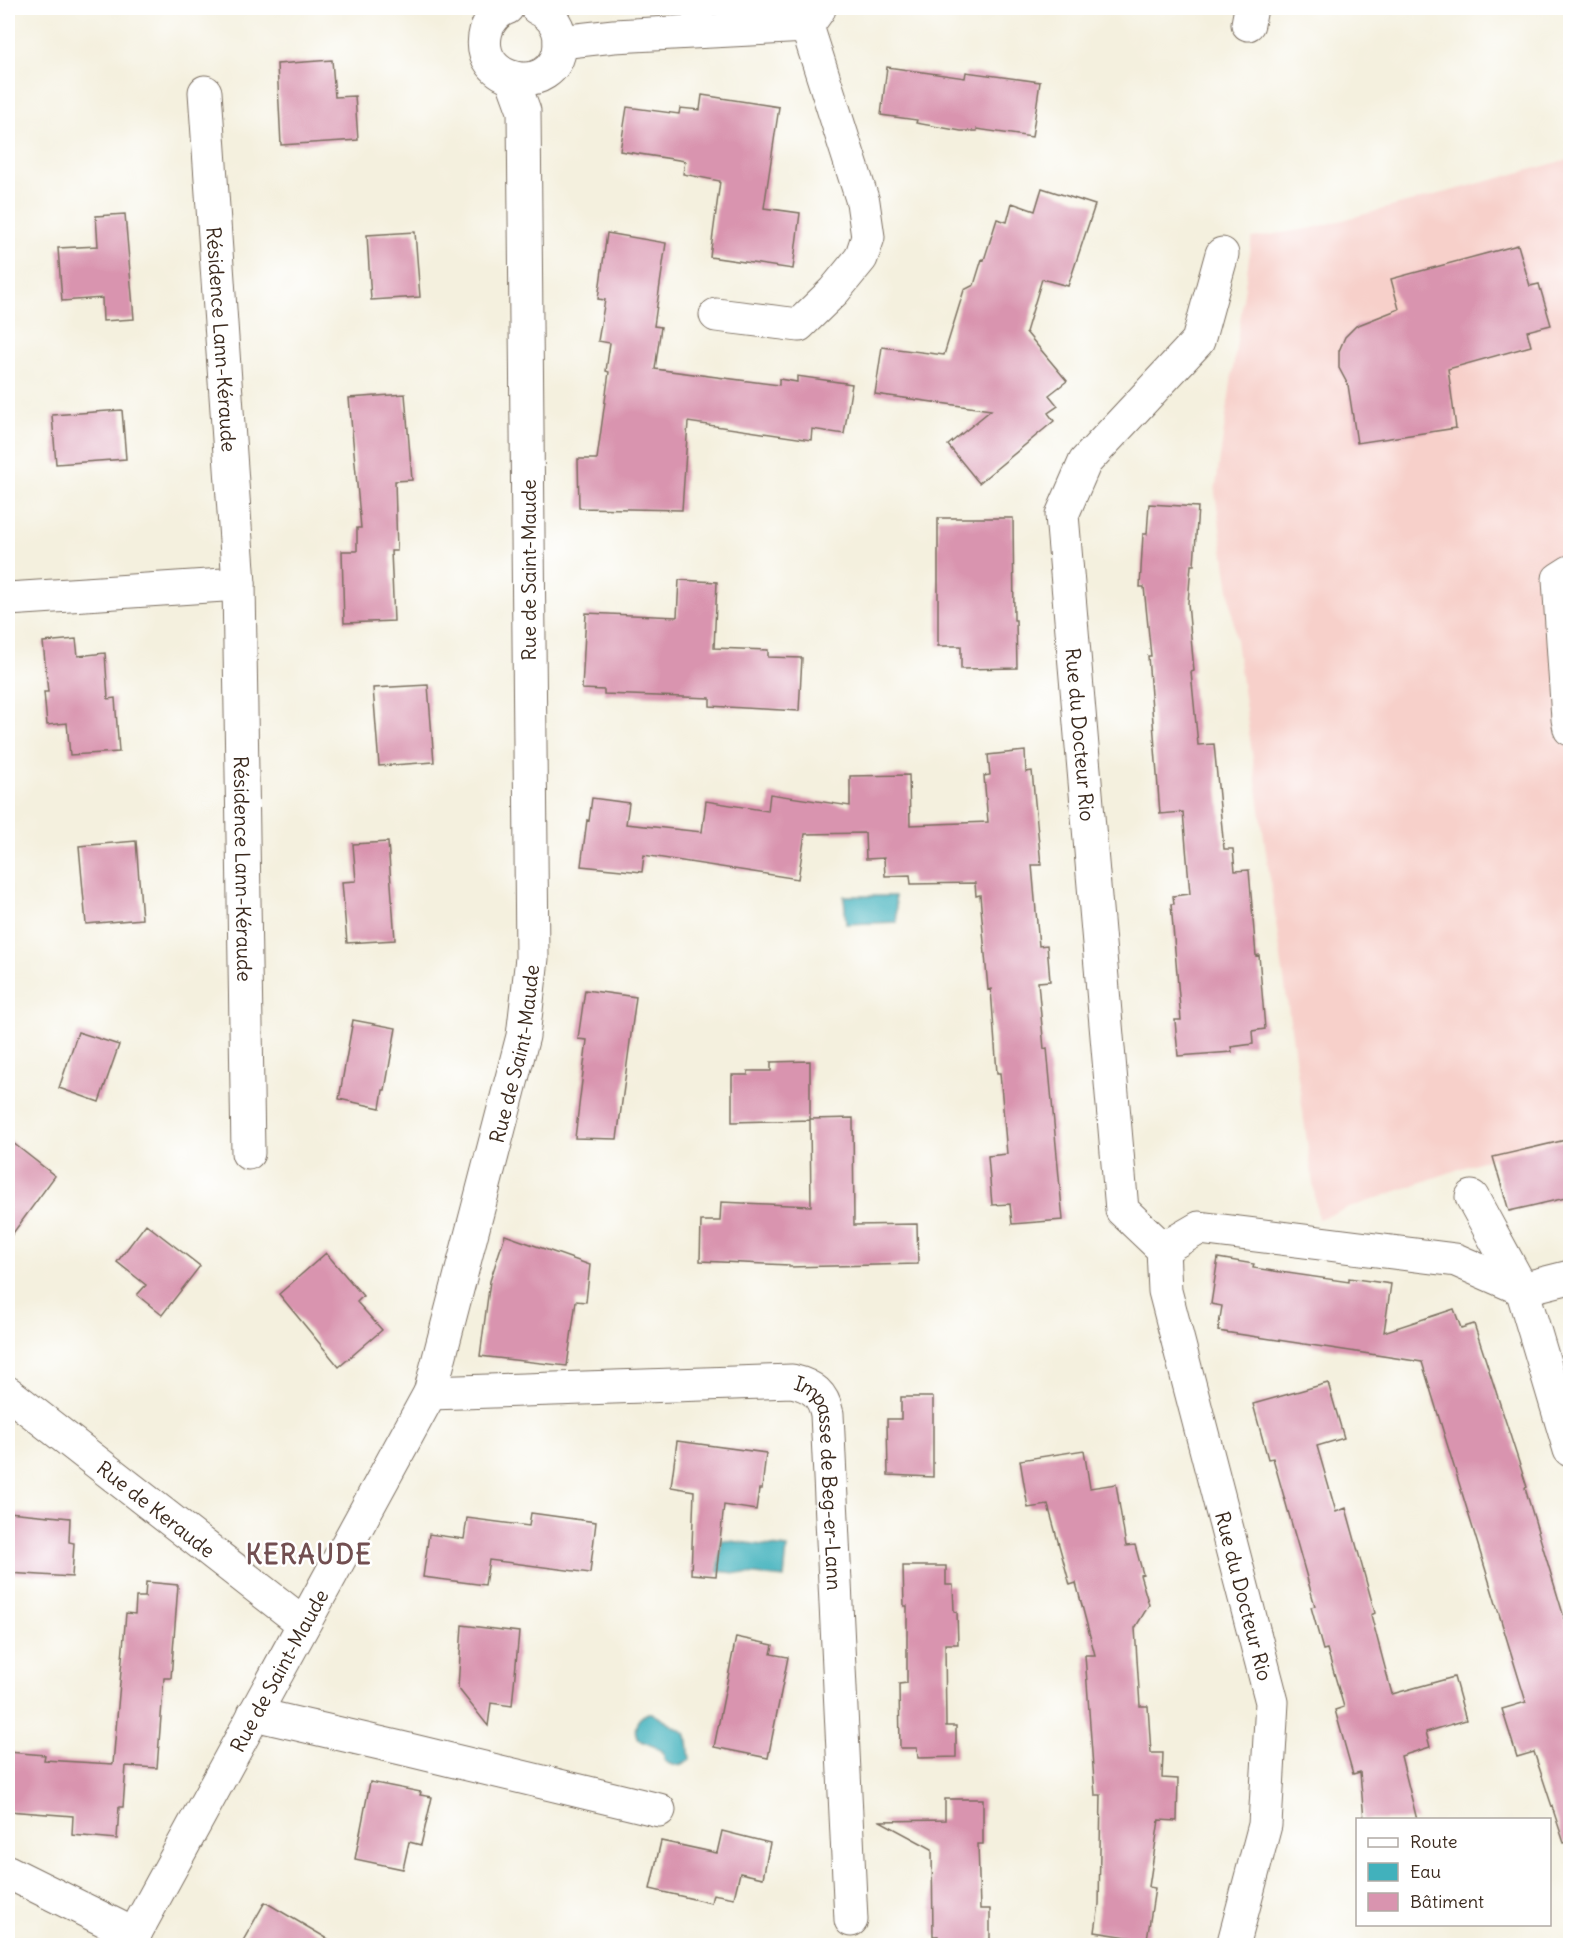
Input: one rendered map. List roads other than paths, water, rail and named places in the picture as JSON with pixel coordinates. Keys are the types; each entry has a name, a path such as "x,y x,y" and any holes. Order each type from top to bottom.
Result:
{"street":[{"path":"504,8 493,18 487,29 484,41 486,53 501,73 524,80 535,78 545,72 559,54 559,31 546,12 537,8"},
{"path":"560,42 813,17 863,202 868,237 861,258 834,291 799,325 716,315"},
{"name":"Rue de Saint-Maude","path":"131,1940 430,1393 523,1036 531,958 524,111 512,78"},
{"name":"Résidence Lann-Kéraude","path":"205,92 239,584 248,1153"},
{"name":"Rue du Docteur Rio","path":"1222,254 1198,341 1085,462 1062,515 1122,1210 1163,1249 1165,1291 1272,1702 1265,1825 1233,1946"},
{"path":"1570,572 1559,579 1570,729"},
{"path":"8,600 239,584"},
{"path":"1472,1197 1522,1289 1570,1450"},
{"path":"1163,1249 1199,1228 1456,1260 1522,1289 1570,1277"},
{"name":"Impasse de Beg-er-Lann","path":"430,1393 792,1381 805,1384 818,1392 827,1414 851,1920"},
{"name":"Rue de Keraude","path":"8,1394 303,1623"},
{"path":"254,1714 659,1810"},
{"path":"8,1872 131,1940"}],"water":[{"path":"844,896 895,896 897,922 846,924"},
{"path":"722,1540 787,1548 784,1578 718,1571"},
{"path":"652,1713 685,1733 690,1760 680,1765 670,1764 664,1759 661,1750 640,1740 636,1732 637,1724 640,1718"}],"district":[{"name":"KERAUDE","path":"309,1554"}]}
